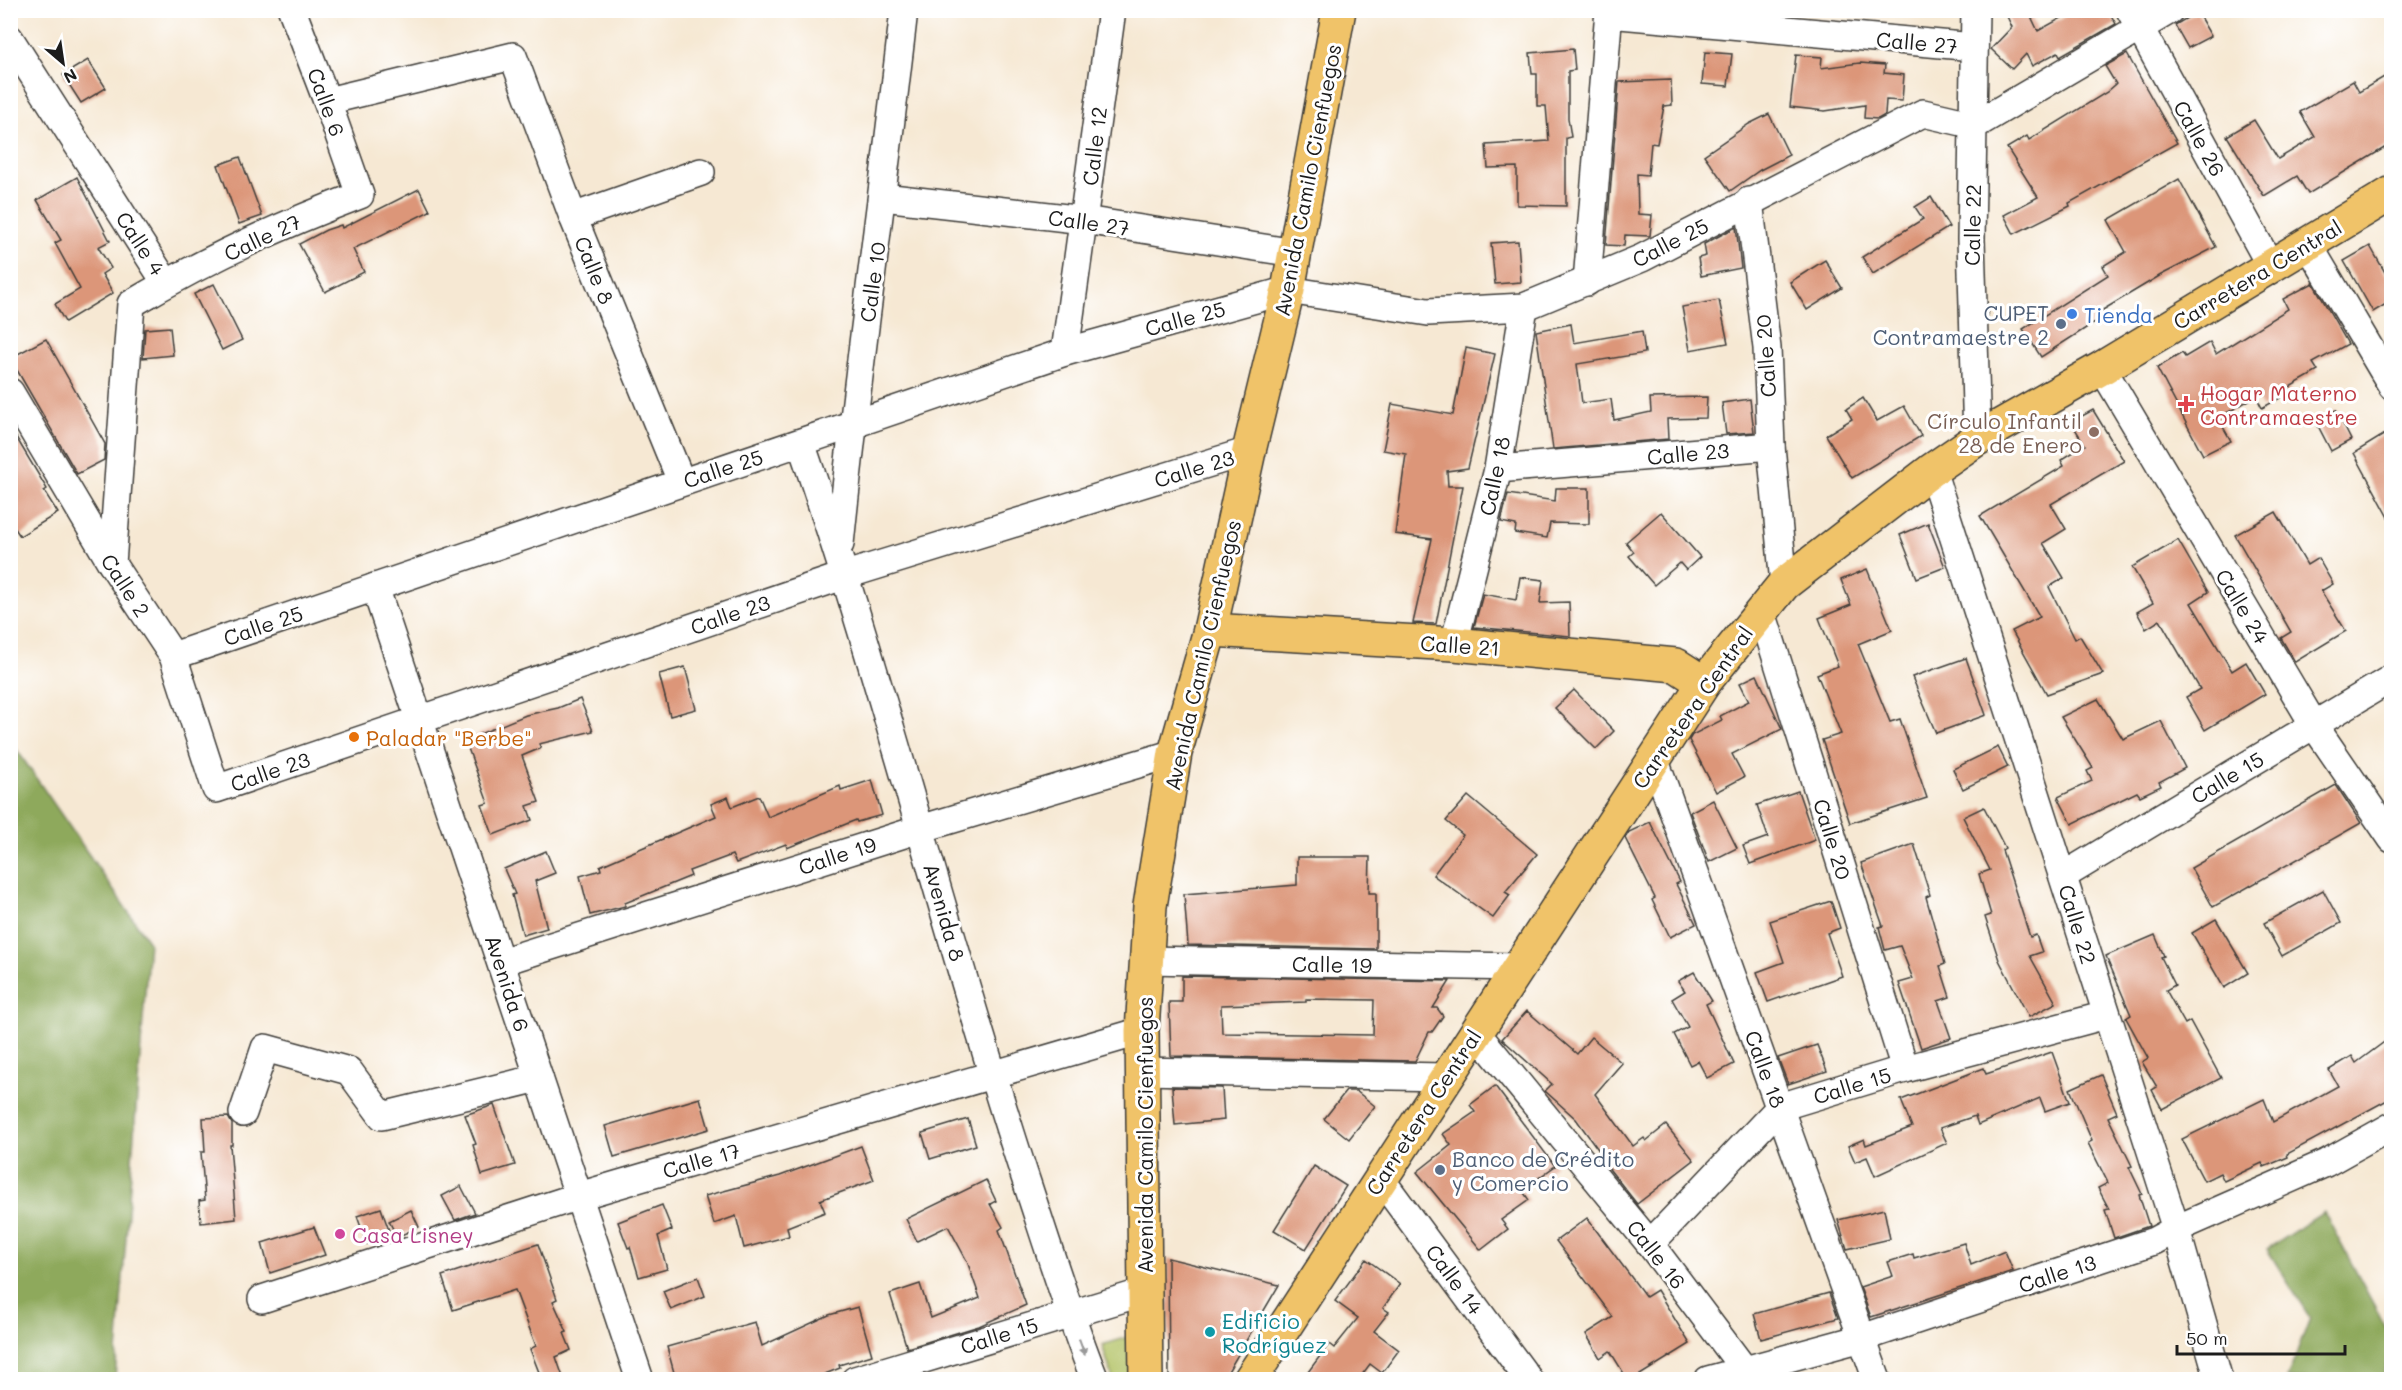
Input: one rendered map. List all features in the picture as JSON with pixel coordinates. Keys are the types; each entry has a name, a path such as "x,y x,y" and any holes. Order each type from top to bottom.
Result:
{"main road":[{"name":"Avenida Camilo Cienfuegos","path":"1146,1380 1141,1071 1144,960 1150,906 1174,753 1210,630 1249,451 1288,290 1339,10"},
{"name":"Carretera Central","path":"1250,1380 1445,1077 1520,967 1704,683 1761,609 1784,584 1932,470 1977,439 2102,368 2391,193"},
{"name":"Calle 21","path":"1210,630 1454,644 1676,665 1704,683"}],"street":[{"name":"Calle 6","path":"292,10 360,195"},
{"name":"Calle 10","path":"843,565 852,424 883,196 904,10"},
{"name":"Calle 12","path":"1065,352 1112,10"},
{"name":"Calle 22","path":"1975,10 1975,125 1971,239 1977,439"},
{"path":"1975,125 2135,19 2170,10"},
{"name":"Calle 27","path":"1609,12 1974,47"},
{"path":"1587,282 1609,12"},
{"name":"Calle 26","path":"2135,19 2270,265"},
{"name":"Calle 4","path":"10,39 166,283 131,304 112,564"},
{"name":"Calle 8","path":"327,101 513,56 573,217 681,481"},
{"name":"Calle 25","path":"173,656 1065,352 1288,290 1428,312 1524,307 1642,258 1923,113 1975,125"},
{"path":"573,217 701,172"},
{"name":"Calle 27","path":"166,283 317,211 360,195"},
{"name":"Calle 27","path":"883,196 1084,220 1295,253"},
{"name":"Calle 20","path":"1749,201 1767,348 1771,446 1784,584"},
{"path":"2308,244 2391,386"},
{"name":"Calle 18","path":"1454,644 1498,469 1524,307"},
{"name":"Calle 24","path":"2102,368 2314,725 2391,839"},
{"name":"Calle 2","path":"10,393 112,564 173,656 216,789"},
{"name":"Avenida 8","path":"801,443 843,565 992,1075 1070,1313 1095,1380"},
{"name":"Calle 23","path":"1498,469 1771,446"},
{"name":"Calle 23","path":"216,789 420,720 843,565 1249,451"},
{"name":"Calle 22","path":"1932,470 2176,1229 2219,1380"},
{"name":"Avenida 6","path":"375,587 640,1380"},
{"name":"Calle 20","path":"1761,609 1905,1069"},
{"name":"Calle 15","path":"2063,876 2391,678"},
{"name":"Calle 19","path":"501,962 920,829 1174,753"},
{"name":"Calle 18","path":"1654,758 1877,1380"},
{"name":"Calle 19","path":"1144,960 1520,967"},
{"name":"Calle 15","path":"1650,1244 1780,1107 1905,1069 2106,1015"},
{"name":"Calle 17","path":"262,1299 579,1196 1142,1031"},
{"name":"Calle 16","path":"1475,1032 1650,1244 1744,1369"},
{"path":"243,1113 265,1048 349,1071 382,1116 540,1078"},
{"path":"1141,1071 1445,1077"},
{"name":"Calle 13","path":"1708,1380 1863,1338 2154,1241 2326,1162 2391,1126"},
{"name":"Calle 14","path":"1380,1178 1529,1380"},
{"name":"Calle 15","path":"855,1380 1144,1292"}],"green space":[{"path":"10,740 149,942 115,1379 11,1379"},
{"path":"2324,1212 2391,1337 2384,1379 2287,1379 2310,1318 2267,1249"},
{"path":"1132,1336 1134,1379 1113,1379 1102,1345"}],"building":[{"path":"2004,10 2028,10 2038,31 2076,10 2108,10 2116,24 2060,56 2058,52 2032,66 2026,54 2012,69 1991,49 2012,27"},
{"path":"2197,12 2211,36 2188,48 2175,25"},
{"path":"1573,49 1575,70 1568,71 1568,118 1571,137 1566,138 1566,206 1517,205 1517,167 1488,168 1486,145 1549,141 1546,106 1537,106 1537,74 1532,74 1530,53"},
{"path":"1705,52 1732,54 1728,86 1702,84"},
{"path":"2127,54 2177,143 2069,203 2070,206 2014,234 2004,215 2038,197 2007,148 2027,136 2029,140 2107,92 2116,84 2105,66"},
{"path":"1796,55 1822,57 1821,68 1860,63 1885,65 1884,73 1904,75 1902,101 1886,100 1885,115 1878,119 1864,118 1865,105 1825,111 1790,107"},
{"path":"88,60 106,88 81,103 63,75"},
{"path":"2384,77 2391,89 2391,144 2308,194 2297,176 2264,196 2227,136 2254,120 2278,159 2315,137 2300,112 2353,81 2359,92"},
{"path":"1671,80 1672,105 1664,106 1657,144 1651,143 1648,175 1637,174 1638,214 1652,215 1650,236 1625,235 1624,246 1606,245 1619,82"},
{"path":"1769,114 1789,155 1760,170 1730,191 1704,155 1749,124"},
{"path":"240,157 262,216 239,224 218,165"},
{"path":"77,177 110,241 98,247 111,268 102,274 113,293 65,322 55,304 80,289 55,243 61,240 37,200"},
{"path":"2179,179 2216,247 2161,275 2096,314 2100,319 2041,357 2023,329 2108,275 2103,266 2126,252 2108,220"},
{"path":"419,189 430,211 353,249 364,272 325,292 299,244 326,230 341,225 342,228"},
{"path":"1931,197 1949,227 1873,274 1862,257 1923,219 1915,207"},
{"path":"1736,227 1741,268 1701,276 1698,258 1706,256 1704,244"},
{"path":"1518,241 1521,282 1495,284 1491,243"},
{"path":"2370,246 2391,283 2391,301 2373,312 2344,261"},
{"path":"1825,260 1842,288 1807,310 1790,282"},
{"path":"2313,283 2348,344 2313,363 2318,371 2288,388 2291,392 2262,408 2256,396 2218,418 2231,441 2203,455 2157,368 2182,353 2185,357 2210,342 2216,354 2288,309 2283,299"},
{"path":"214,284 242,340 222,350 194,294"},
{"path":"1719,300 1728,343 1690,350 1682,307"},
{"path":"1571,324 1574,343 1642,331 1645,353 1577,364 1582,403 1611,399 1614,420 1651,412 1650,398 1707,397 1706,418 1667,419 1668,439 1553,449 1536,331"},
{"path":"170,327 173,355 143,358 145,329"},
{"path":"46,339 105,444 104,460 77,474 10,358"},
{"path":"1466,348 1495,354 1468,468 1447,471 1448,486 1463,486 1436,624 1413,623 1432,539 1395,534 1406,454 1383,450 1392,404 1453,415"},
{"path":"1863,398 1877,421 1904,406 1921,436 1852,478 1826,435 1852,419 1846,409"},
{"path":"1750,399 1754,432 1726,434 1722,403"},
{"path":"2093,410 2124,461 2051,504 2066,529 2043,543 2064,578 2049,587 2075,639 2080,636 2103,674 2047,694 2012,631 2040,617 1980,516 2064,466 2061,460 2085,445 2071,422"},
{"path":"2336,410 2351,440 2331,451 2315,420"},
{"path":"10,427 47,489 44,491 58,513 20,536 10,521"},
{"path":"2385,434 2391,444 2391,521 2354,453"},
{"path":"1556,488 1589,488 1589,524 1550,523 1547,538 1515,533 1516,525 1501,522 1508,494 1555,501"},
{"path":"1661,512 1700,557 1686,570 1680,563 1654,585 1629,556 1634,552 1626,542"},
{"path":"2276,512 2307,565 2318,558 2333,584 2321,591 2346,631 2295,662 2281,638 2291,632 2235,535"},
{"path":"1928,523 1945,567 1917,578 1900,535"},
{"path":"2178,540 2208,592 2191,603 2232,671 2246,662 2265,694 2205,730 2186,697 2200,689 2160,620 2146,629 2137,612 2153,603 2132,567"},
{"path":"1867,569 1892,630 1858,644 1890,722 1900,719 1927,798 1850,823 1822,740 1841,734 1817,674 1838,666 1819,618 1851,605 1841,580"},
{"path":"1520,577 1543,580 1540,603 1569,602 1570,636 1474,627 1483,594 1516,600"},
{"path":"1966,658 1986,715 1936,733 1912,677"},
{"path":"685,667 696,709 670,716 659,674"},
{"path":"1757,675 1782,729 1732,754 1744,777 1716,792 1689,740 1692,735 1722,720 1720,716 1749,701 1740,683"},
{"path":"1574,690 1614,731 1596,749 1555,708"},
{"path":"580,699 593,731 539,744 541,748 522,756 539,802 527,806 532,820 493,835 482,805 488,803 465,740 526,715 558,708"},
{"path":"2098,699 2123,739 2161,721 2185,768 2159,782 2161,786 2140,796 2137,792 2072,824 2058,797 2092,781 2087,771 2093,768 2061,717"},
{"path":"1998,747 2008,767 1963,789 1953,769"},
{"path":"872,780 882,815 857,822 856,820 787,848 786,844 736,863 732,855 689,871 691,876 625,903 625,906 590,915 580,876 601,870 600,866 716,816 711,804 728,797 732,807 759,796 768,817 840,786 841,790"},
{"path":"2336,785 2361,823 2213,907 2191,868"},
{"path":"1798,791 1815,840 1750,864 1743,846 1768,837 1757,805"},
{"path":"1468,796 1537,854 1505,892 1510,895 1493,918 1433,875 1463,835 1446,821"},
{"path":"1713,800 1737,848 1709,862 1690,812"},
{"path":"1984,807 2005,848 2002,850 2030,937 2036,935 2042,952 2030,956 2056,1003 2029,1017 1999,960 1985,917 1991,915 1979,874 1990,870 1963,817"},
{"path":"1650,822 1680,882 1676,884 1696,924 1670,937 1652,900 1655,898 1625,838 1629,832"},
{"path":"1914,844 1930,895 1926,897 1945,964 1940,966 1950,997 1938,1001 1951,1038 1921,1048 1899,983 1913,979 1900,946 1885,950 1879,927 1883,926 1861,863"},
{"path":"546,851 555,873 535,881 547,928 523,935 512,895 515,894 504,869"},
{"path":"1297,857 1370,857 1369,893 1376,893 1376,949 1188,945 1184,894 1297,885"},
{"path":"2323,890 2341,923 2282,956 2264,923"},
{"path":"1831,901 1840,928 1827,933 1842,976 1768,1002 1757,972 1784,962 1770,921"},
{"path":"2216,919 2248,973 2224,988 2192,933"},
{"path":"2155,935 2164,956 2161,957 2175,985 2166,990 2185,1024 2190,1021 2221,1078 2162,1109 2152,1090 2157,1087 2142,1062 2148,1058 2126,1018 2131,1015 2106,956"},
{"path":"1694,972 1712,1001 1706,1004 1734,1064 1707,1078 1698,1061 1690,1065 1674,1034 1688,1027 1672,999 1685,991 1678,981"},
{"path":"1182,976 1450,981 1433,1008 1437,1008 1443,1016 1432,1032 1429,1032 1415,1061 1171,1056 1169,1002 1182,1002","holes":["1306,999 1374,1000 1373,1035 1222,1033 1221,1005 1306,1002"]},
{"path":"1527,1011 1577,1054 1591,1037 1622,1063 1595,1094 1633,1146 1644,1138 1646,1141 1666,1125 1694,1160 1637,1204 1606,1165 1608,1163 1576,1119 1545,1091 1552,1084 1502,1039"},
{"path":"2391,1037 2391,1098 2287,1154 2288,1157 2264,1167 2262,1163 2224,1181 2220,1173 2204,1181 2182,1139 2264,1099 2273,1122 2338,1086 2329,1070 2352,1056 2356,1063"},
{"path":"1817,1045 1827,1071 1788,1084 1778,1058"},
{"path":"2052,1052 2070,1102 2045,1111 2040,1098 1978,1125 1975,1116 1940,1128 1947,1143 1875,1176 1867,1157 1855,1162 1848,1146 1864,1139 1866,1145 1912,1127 1901,1100 1984,1068 1986,1074"},
{"path":"2101,1075 2117,1113 2108,1117 2132,1166 2129,1167 2142,1194 2139,1195 2149,1226 2114,1238 2105,1210 2109,1209 2098,1188 2108,1183 2088,1143 2092,1141 2070,1089"},
{"path":"1495,1086 1555,1166 1522,1190 1529,1200 1501,1220 1508,1229 1481,1250 1417,1172 1451,1145 1443,1134 1475,1112 1470,1105"},
{"path":"1172,1087 1222,1088 1224,1120 1175,1125"},
{"path":"1346,1091 1356,1091 1375,1106 1349,1139 1324,1119"},
{"path":"700,1098 709,1129 614,1157 605,1126"},
{"path":"494,1105 515,1165 482,1175 473,1145 476,1144 465,1115"},
{"path":"228,1117 232,1124 232,1145 230,1145 236,1219 201,1223 199,1201 205,1200 201,1152 205,1152 203,1118"},
{"path":"968,1119 976,1145 930,1159 922,1133"},
{"path":"861,1146 874,1180 820,1200 825,1212 787,1227 789,1236 744,1248 736,1216 714,1224 705,1196 780,1176"},
{"path":"1314,1166 1346,1186 1306,1249 1274,1230"},
{"path":"986,1180 996,1201 990,1204 1003,1227 999,1230 1026,1305 979,1326 907,1348 890,1294 920,1284 931,1318 980,1298 967,1261 948,1226 917,1241 906,1219"},
{"path":"461,1186 475,1213 455,1220 442,1196"},
{"path":"662,1205 672,1230 658,1236 667,1269 639,1277 630,1247 628,1248 618,1222"},
{"path":"381,1208 391,1236 367,1244 357,1216"},
{"path":"1884,1209 1890,1239 1847,1249 1838,1220"},
{"path":"411,1210 419,1227 397,1237 389,1221"},
{"path":"1587,1218 1646,1297 1657,1290 1690,1344 1632,1380 1628,1380 1610,1351 1600,1358 1586,1334 1613,1317 1556,1241"},
{"path":"314,1227 325,1255 270,1273 262,1243"},
{"path":"1964,1243 1971,1265 2005,1251 2013,1271 1871,1317 1860,1287 1893,1276 1888,1262 1913,1254 1914,1258"},
{"path":"538,1244 557,1299 553,1301 567,1332 564,1333 571,1350 556,1357 564,1380 542,1380 530,1349 536,1346 515,1290 453,1310 442,1276"},
{"name":"Edificio Rodríguez","path":"1168,1258 1279,1285 1223,1380 1169,1380"},
{"path":"1366,1259 1400,1284 1383,1308 1389,1312 1374,1331 1399,1350 1382,1373 1370,1364 1358,1380 1302,1380 1329,1344 1334,1348 1358,1318 1335,1301"},
{"path":"698,1277 705,1296 671,1310 663,1291"},
{"path":"1829,1293 1838,1318 1761,1339 1754,1314"},
{"path":"858,1307 872,1355 839,1365 840,1368 810,1380 676,1380 667,1347 755,1322 762,1346 829,1315"}],"place":[{"name":"Tienda","path":"2072,314"},
{"name":"CUPET Contramaestre 2","path":"2061,324"},
{"name":"Hogar Materno Contramaestre","path":"2186,404"},
{"name":"Círculo Infantil 28 de Enero","path":"2094,432"},
{"name":"Paladar \"Berbe\"","path":"354,737"},
{"name":"Banco de Crédito y Comercio","path":"1440,1170"},
{"name":"Casa Lisney","path":"340,1234"},
{"name":"Edificio Rodríguez","path":"1210,1332"}]}
